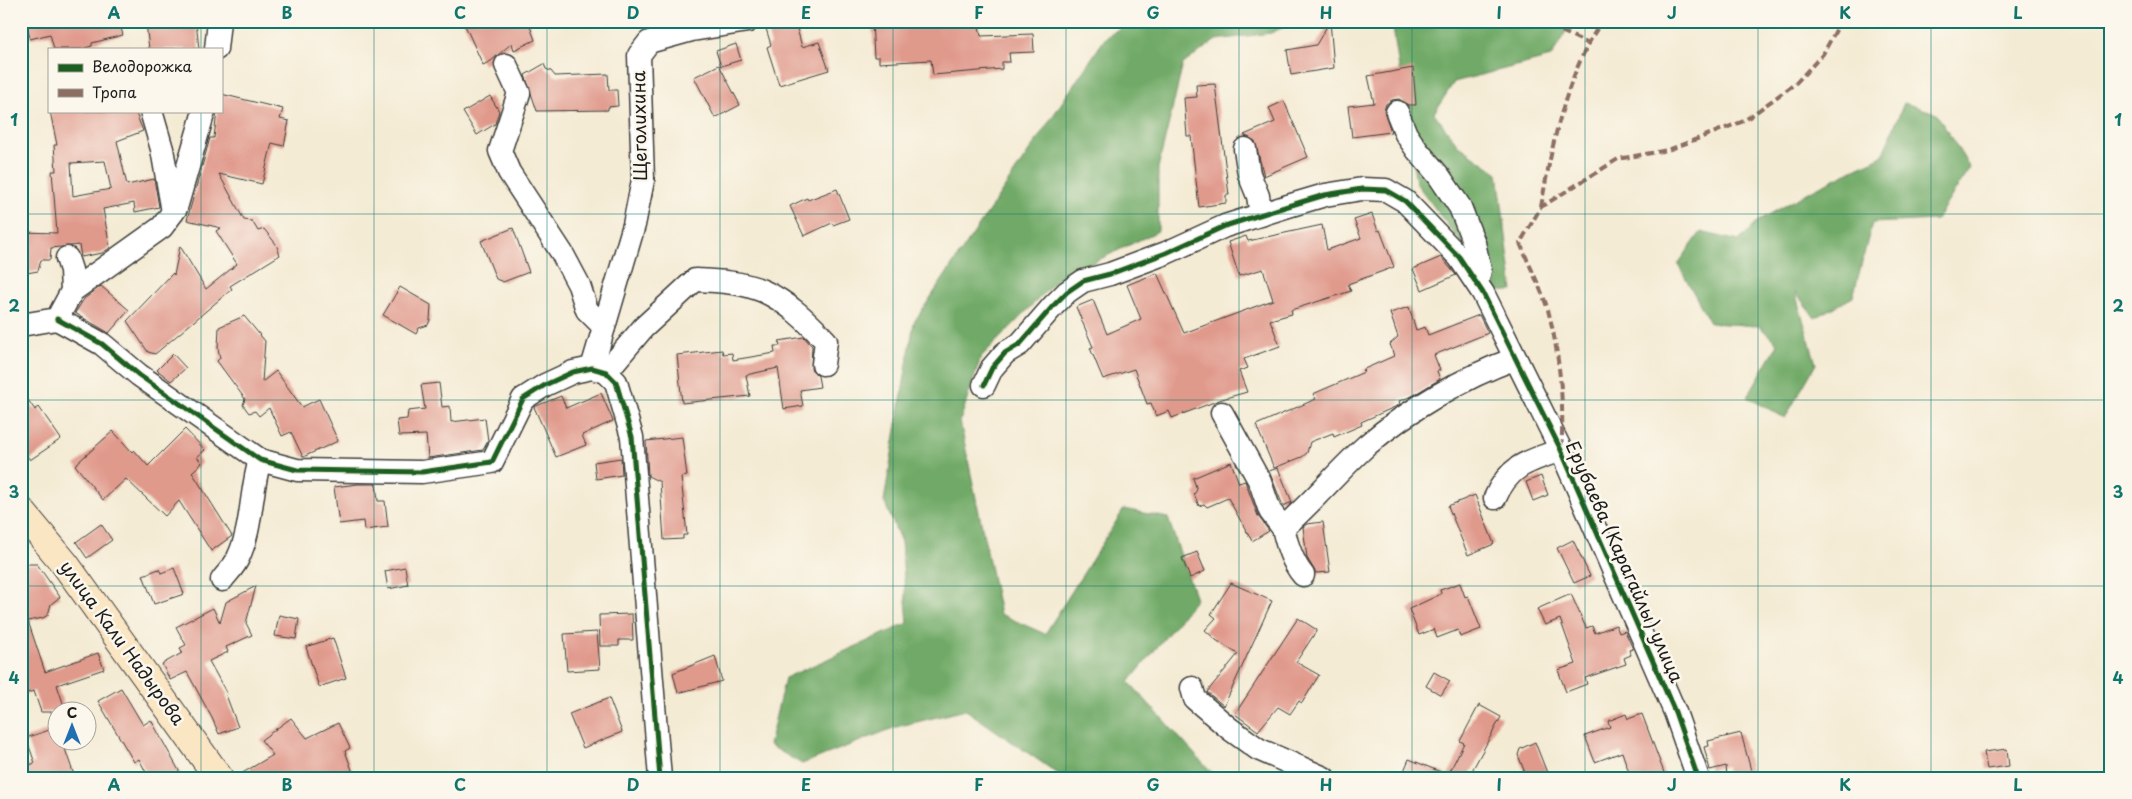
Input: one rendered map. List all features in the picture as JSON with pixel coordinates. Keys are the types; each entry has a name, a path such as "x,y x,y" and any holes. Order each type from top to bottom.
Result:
{"street":[{"path":"216,48 218,21"},
{"name":"Щеголихина","path":"599,370 604,327 634,225 642,180 639,56 649,42 692,30 748,21"},
{"path":"506,65 519,93 500,151 509,172 562,253 579,285 588,310 604,327"},
{"path":"151,112 162,149 173,213"},
{"path":"57,319 72,291 162,227 173,213 190,165 204,112"},
{"path":"1397,112 1406,134 1460,206 1474,243 1480,270 1476,283"},
{"path":"1245,148 1249,174 1258,196 1261,215"},
{"name":"Ерубаева (Карагайлы) улица","path":"984,385 992,368 1005,353 1020,344 1067,292 1083,281 1110,274 1166,253 1226,226 1325,195 1362,189 1386,190 1405,202 1460,257 1504,333 1514,359 1561,450 1675,712 1698,778"},
{"path":"67,258 71,270 72,291"},
{"path":"21,325 57,319 102,344 139,375 260,460 297,470 422,472 492,462 523,399 545,385 573,372 599,370 695,280 732,282 763,291 803,317 826,342 823,364"},
{"path":"1283,528 1367,445 1447,391 1497,365 1514,359"},
{"path":"599,370 616,382 632,437 660,778"},
{"path":"1222,413 1260,482 1270,511 1283,528 1286,544 1296,568 1303,576"},
{"path":"1495,498 1502,483 1515,469 1561,450"},
{"path":"222,580 238,560 248,531 254,481 260,460"},
{"name":"улица Кали Надырова","path":"21,511 65,564 219,778"},
{"path":"1192,688 1195,699 1230,729 1258,749 1324,778"}],"green space":[{"path":"1131,21 1296,21 1271,33 1216,40 1183,64 1158,168 1158,231 1057,280 981,357 960,421 1000,614 1045,634 1124,509 1168,518 1196,599 1129,682 1209,770 1220,778 1064,778 966,710 896,727 802,764 769,745 785,678 908,623 901,542 884,501 914,322 1106,37"},
{"path":"1392,21 1572,21 1551,57 1454,82 1434,113 1458,145 1498,173 1513,291 1497,291 1416,183"},
{"path":"1904,103 1936,113 1970,168 1936,220 1872,223 1853,297 1815,318 1795,292 1816,364 1785,418 1747,397 1778,344 1759,326 1710,323 1678,264 1701,232 1739,241 1758,221 1816,188 1882,156"}],"building":[{"path":"26,21 119,21 123,35 92,43 92,46 85,48 54,48 50,34 30,39"},
{"path":"196,21 199,48 149,48 146,23"},
{"path":"463,21 528,21 535,40 514,50 512,43 491,61 483,65"},
{"path":"778,21 795,21 802,47 819,42 829,70 779,85 767,47 771,45 765,25"},
{"path":"872,21 978,21 981,36 1033,34 1034,52 1009,53 1010,62 1002,62 1002,69 933,75 931,60 879,63 879,57 874,57"},
{"path":"1330,21 1334,68 1291,75 1287,50 1316,45"},
{"path":"736,44 741,60 721,66 716,51"},
{"path":"544,64 546,69 555,76 608,74 609,90 617,90 618,106 608,107 608,110 537,111 525,75"},
{"path":"719,65 740,105 715,118 694,77"},
{"path":"1413,68 1416,105 1408,105 1399,99 1392,100 1386,104 1384,111 1391,132 1352,137 1348,106 1374,103 1368,76"},
{"path":"1215,84 1229,195 1226,195 1226,203 1199,207 1191,136 1187,136 1184,98 1197,97 1196,85"},
{"path":"222,94 283,109 280,119 289,121 284,146 272,143 262,184 219,174 244,220 252,221 258,231 264,229 276,244 280,255 230,286 232,289 155,354 148,352 127,321 173,273 174,275 180,246 206,289 237,264 216,231 221,228 187,220 210,138 214,138 217,112 222,112"},
{"path":"490,96 499,111 495,124 477,135 463,112"},
{"path":"1284,101 1308,157 1264,176 1255,141 1244,135 1275,122 1269,108"},
{"path":"50,112 135,112 143,131 117,141 127,185 154,179 159,207 135,212 134,203 103,209 110,248 102,253 81,257 79,245 51,248 50,260 41,260 38,271 21,274 21,232 57,233 52,171 56,171 54,145 57,145","holes":["105,161 111,189 73,196 71,163"]},
{"path":"837,189 849,219 833,225 832,223 804,236 790,206 807,198 808,200"},
{"path":"1372,214 1394,267 1348,284 1351,291 1291,310 1292,314 1270,320 1280,346 1244,359 1248,368 1239,371 1247,392 1222,399 1172,418 1169,411 1156,416 1151,403 1147,404 1134,369 1103,379 1090,348 1093,347 1076,307 1093,300 1107,334 1141,319 1127,285 1157,273 1184,333 1273,300 1263,269 1239,276 1228,242 1246,236 1248,241 1322,225 1327,250 1361,238 1354,220"},
{"path":"513,228 529,272 503,282 496,279 481,241"},
{"path":"1441,257 1456,275 1422,290 1413,269"},
{"path":"101,286 129,310 109,333 75,313 84,299"},
{"path":"400,287 431,305 428,325 419,328 416,334 383,315"},
{"path":"1409,307 1416,330 1425,327 1428,335 1479,315 1488,333 1434,355 1440,370 1437,371 1440,379 1412,396 1399,401 1400,404 1397,406 1361,422 1362,425 1334,437 1333,433 1310,442 1307,453 1302,457 1274,468 1256,425 1316,399 1313,394 1364,372 1362,370 1394,356 1390,344 1398,337 1390,313"},
{"path":"244,316 265,341 262,382 276,371 302,407 319,399 338,441 303,457 291,432 282,436 269,408 259,416 255,411 249,413 243,405 245,399 217,361 220,358 218,348 219,327"},
{"path":"804,337 812,346 811,369 818,376 820,387 800,390 803,406 784,409 778,368 746,375 750,396 682,403 677,355 722,350 723,354 732,353 733,360 775,353 774,346 780,346 779,341"},
{"path":"173,354 186,368 171,381 157,370"},
{"path":"439,383 442,407 450,406 451,422 485,418 488,441 483,450 428,458 426,435 399,436 397,420 407,419 408,411 425,409 421,385"},
{"path":"21,390 35,410 39,407 61,439 30,460 21,448"},
{"path":"601,393 613,421 582,435 586,445 556,457 534,407 561,396 566,408"},
{"path":"185,429 205,450 197,457 202,463 192,472 232,536 211,551 179,501 165,516 126,479 103,500 75,465 113,431 148,466"},
{"path":"682,437 687,476 681,477 687,535 683,535 683,539 664,540 660,482 648,476 646,441"},
{"path":"621,458 622,475 596,479 594,462"},
{"path":"1231,462 1239,483 1245,481 1258,516 1269,531 1252,541 1228,498 1207,507 1204,504 1199,506 1194,494 1197,490 1193,478"},
{"path":"1278,468 1292,502 1283,506 1269,471"},
{"path":"1541,476 1548,495 1533,501 1526,482"},
{"path":"376,484 378,501 385,501 388,527 364,530 363,521 339,524 334,487"},
{"path":"1475,495 1494,544 1468,555 1448,506"},
{"path":"1323,522 1330,572 1316,573 1307,558 1303,527 1307,524"},
{"path":"101,524 112,540 87,558 76,542"},
{"path":"1573,540 1590,576 1574,583 1557,548"},
{"path":"1197,552 1205,571 1190,578 1182,558"},
{"path":"21,564 37,564 60,597 51,604 48,615 28,621 45,672 98,653 104,669 57,685 63,702 48,702 48,712 41,712 34,691 21,695"},
{"path":"405,567 408,585 388,589 385,571"},
{"path":"174,568 184,594 154,604 143,575 159,569 161,573"},
{"path":"1231,583 1272,601 1224,706 1207,692 1238,654 1216,640 1205,630 1216,618 1211,614"},
{"path":"1460,583 1465,597 1468,596 1481,629 1460,637 1458,630 1437,638 1434,629 1419,635 1409,609 1441,594 1440,590"},
{"path":"256,586 246,623 252,635 226,647 228,652 209,661 227,694 238,727 219,734 187,672 170,680 162,664 182,653 180,648 186,645 176,627 213,608 220,623 226,602"},
{"path":"1571,594 1586,628 1592,626 1595,633 1616,625 1619,633 1625,631 1633,649 1629,650 1631,655 1624,658 1626,664 1585,678 1587,684 1566,692 1558,670 1576,664 1560,619 1545,625 1537,609"},
{"path":"632,614 633,640 619,640 619,646 600,646 599,615"},
{"path":"279,615 299,619 296,639 275,636"},
{"path":"1298,618 1317,630 1296,662 1319,675 1302,703 1299,701 1290,714 1278,707 1258,731 1235,714"},
{"path":"597,632 600,669 567,671 564,634"},
{"path":"333,638 346,678 319,687 306,647"},
{"path":"715,656 722,681 678,693 673,673"},
{"path":"1434,672 1450,681 1441,695 1426,686"},
{"path":"121,688 143,725 151,720 183,778 149,778 139,759 134,762 98,701"},
{"path":"609,698 622,732 583,748 569,714"},
{"path":"1479,705 1501,717 1468,778 1401,778 1409,759 1448,775 1464,743 1460,741"},
{"path":"1626,714 1628,719 1642,714 1666,778 1631,778 1622,752 1595,762 1585,736 1610,727 1608,721"},
{"path":"291,718 307,738 338,723 350,748 345,751 355,778 234,778 273,755 261,740"},
{"path":"48,730 48,752 66,752 75,778 21,778 21,768 35,763 26,738"},
{"path":"1741,733 1753,778 1727,778 1726,766 1710,770 1704,747 1709,746 1708,741"},
{"path":"1535,742 1549,778 1527,778 1518,755 1520,749"},
{"path":"2007,749 2009,766 1987,769 1984,752"}],"marked path":[{"path":"1540,21 1587,43"},
{"path":"1541,207 1562,111 1579,64 1589,42 1602,21"},
{"path":"1561,448 1562,397 1552,326 1545,302 1520,243 1541,207 1618,159 1668,150 1744,121 1796,83 1823,54 1841,21"}],"cycle path":[{"path":"984,385 992,368 1005,353 1020,344 1054,305 1067,292 1083,281 1110,274 1166,253 1225,226 1288,206 1325,195 1362,189 1386,190 1405,201 1459,257 1483,293 1561,450 1675,712 1698,778"},
{"path":"57,319 102,344 139,375 260,460 297,470 422,472 492,462 523,399 545,385 573,372 592,368 606,372 616,382 632,437 660,778"}]}
